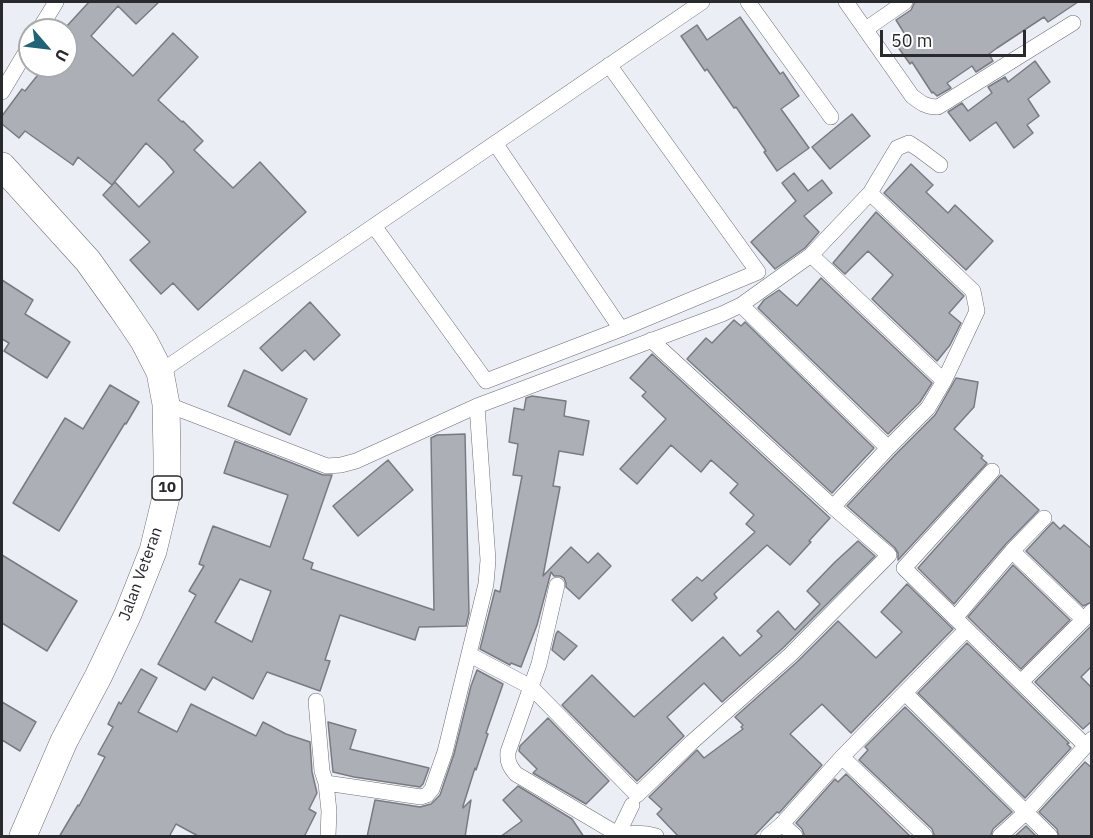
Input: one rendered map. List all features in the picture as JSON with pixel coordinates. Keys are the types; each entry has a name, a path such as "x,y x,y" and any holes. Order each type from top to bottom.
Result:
{"highway":[{"name":"Jalan Veteran","path":"2,166 88,261 144,341 160,372 166,404 168,455 167,493 153,551 128,614 64,741 23,837"}],"street":[{"path":"46,18 56,2"},
{"path":"160,372 702,2"},
{"path":"748,2 831,117"},
{"path":"846,2 912,96 930,107 938,107 1073,23"},
{"path":"866,29 905,2"},
{"path":"2,92 18,65"},
{"path":"374,226 486,381 621,329 758,272 609,65"},
{"path":"495,143 621,329"},
{"path":"166,404 327,466 356,461 477,406 722,314 741,304 811,255 870,193 897,147 909,144 940,165"},
{"path":"834,507 928,408 944,381 977,311 973,291 870,193"},
{"path":"811,255 944,381"},
{"path":"741,304 888,448"},
{"path":"470,655 531,687 637,795 692,742 790,655 889,555 651,340"},
{"path":"326,783 421,797 427,795 435,782 470,655 486,584 488,560 477,406"},
{"path":"992,471 904,568 1021,682 1089,742 1000,837"},
{"path":"955,618 1012,551 1044,518"},
{"path":"1012,551 1087,615 1021,682"},
{"path":"557,585 539,664 507,760 516,774 618,836 636,832 648,833 656,837"},
{"path":"768,837 842,757 966,630"},
{"path":"905,693 1050,837"},
{"path":"316,701 322,771 326,783 329,812 328,837"},
{"path":"842,757 925,837"},
{"path":"618,836 632,805"},
{"path":"782,824 795,837"}],"building":[{"path":"89,2 159,2 136,24 118,6 91,36 133,76 173,33 198,57 158,100 203,141 194,150 233,188 260,162 306,212 198,310 173,283 161,294 130,260 150,242 103,195 115,182 139,207 174,172 165,161 146,143 112,185 78,157 73,165 25,131 19,138 2,124 2,116 22,89 25,91 35,78 78,78 78,18 74,18"},
{"path":"915,2 1078,2 1048,22 1044,17 997,48 989,54 993,61 976,72 972,66 947,83 951,88 937,96 932,93 912,62 910,64 895,43 906,36 896,20 911,10"},
{"path":"740,17 780,74 783,72 799,96 781,109 809,148 777,171 736,107 734,108 707,69 705,71 681,36 697,25 707,40"},
{"path":"1035,61 1050,82 1028,99 1039,116 1027,125 1033,133 1014,148 996,122 970,141 948,112 962,103 968,111 992,93 988,87 1005,77 1008,82"},
{"path":"852,114 870,136 830,169 812,147"},
{"path":"911,164 933,185 926,192 948,213 955,205 993,241 966,270 884,193"},
{"path":"794,173 808,191 822,180 832,193 804,216 819,232 805,248 775,269 751,242 796,201 782,183"},
{"path":"876,212 964,296 949,313 961,323 950,345 937,361 872,299 893,275 868,251 845,274 833,263"},
{"path":"821,278 932,383 920,402 888,434 758,308 764,300 779,290 797,306"},
{"path":"2,280 33,300 25,314 70,342 47,378 4,351 9,343 2,339"},
{"path":"310,302 340,335 314,360 305,350 282,371 260,348"},
{"path":"734,320 741,326 745,322 874,448 832,493 687,359 706,338 712,343"},
{"path":"652,354 830,518 790,565 767,545 714,594 717,598 692,621 672,600 697,577 702,581 755,532 746,524 754,515 730,493 738,484 711,460 701,472 671,445 637,484 620,469 666,419 642,396 646,392 630,378"},
{"path":"244,370 307,399 290,435 228,406"},
{"path":"956,378 978,382 974,407 954,429 983,456 981,458 987,463 898,560 895,548 847,506 935,415"},
{"path":"110,385 139,402 59,531 13,503 65,418 83,429"},
{"path":"532,396 566,401 564,416 589,421 583,455 559,451 553,486 560,487 543,576 571,547 588,563 598,553 611,566 579,599 566,587 564,578 554,576 551,572 537,625 521,667 511,663 510,665 480,649 495,590 500,592 522,476 513,475 518,444 509,442 514,408 524,410 526,398"},
{"path":"465,434 469,613 466,626 419,627 415,640 340,615 325,660 330,661 320,691 267,672 253,699 213,677 205,690 158,664 196,595 189,591 204,566 199,564 213,526 270,547 288,495 224,473 235,441 323,475 332,475 303,559 313,563 311,569 434,610 431,438 437,435","holes":["240,579 271,591 252,642 215,622"]},
{"path":"388,460 413,490 358,536 333,506"},
{"path":"1001,475 1039,510 954,604 918,568"},
{"path":"1053,522 1060,529 1064,525 1092,549 1092,602 1083,606 1026,551"},
{"path":"858,541 875,556 783,648 722,702 704,683 667,717 684,736 637,781 562,705 592,675 634,717 723,637 740,656 762,636 757,631 778,611 795,630 820,604 807,591"},
{"path":"2,555 77,601 47,651 2,623"},
{"path":"1013,565 1070,620 1021,669 968,617"},
{"path":"907,584 953,629 851,733 822,704 790,734 822,765 779,813 777,812 753,837 679,837 657,814 662,809 649,797 697,750 704,758 743,729 741,727 743,725 735,717 797,662 838,621 876,658 902,632 881,612"},
{"path":"1092,625 1092,666 1081,677 1092,688 1092,721 1083,729 1035,682"},
{"path":"558,631 577,646 564,660 552,650"},
{"path":"967,643 1069,743 1067,744 1071,748 1025,798 918,693"},
{"path":"141,669 157,678 138,712 177,732 191,704 256,736 263,722 286,734 310,742 312,772 317,793 309,809 316,813 304,837 200,837 176,824 169,837 59,837 79,806 105,757 98,754 113,727 108,724 119,702 121,704"},
{"path":"477,670 503,684 463,806 463,808 471,800 465,837 367,837 375,800 420,807 431,804 440,795"},
{"path":"2,702 36,722 20,751 2,740"},
{"path":"905,707 1012,812 993,829 990,837 935,837 932,829 859,760 868,750 865,747"},
{"path":"548,718 609,781 586,804 533,773 537,769 519,751 520,746"},
{"path":"328,722 356,730 350,749 429,768 423,784 420,787 333,772"},
{"path":"1085,762 1092,768 1092,837 1059,837 1057,829 1039,812"},
{"path":"846,774 911,837 805,837 802,829 796,823 835,779 838,782"},
{"path":"518,786 572,819 584,837 500,837 522,821 503,800"},
{"path":"1026,826 1037,837 1014,837"}]}
